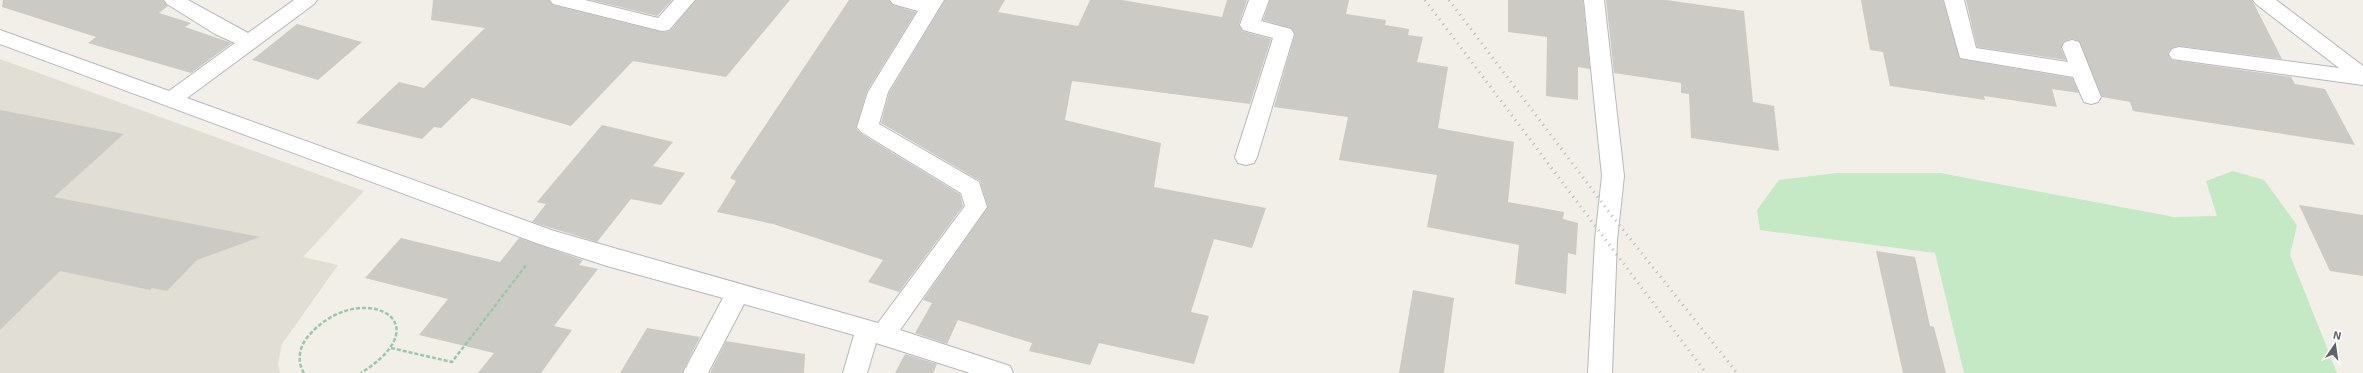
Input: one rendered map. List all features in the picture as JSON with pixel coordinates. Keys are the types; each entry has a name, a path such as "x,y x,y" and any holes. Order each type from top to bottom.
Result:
{"street":[{"path":"174,0 222,29 250,42"},
{"path":"172,99 307,0"},
{"path":"560,0 662,25 685,0"},
{"path":"855,373 875,332 976,207 971,188 868,127 878,92 932,3 900,0"},
{"path":"1246,157 1284,34 1250,26 1259,0"},
{"path":"1594,0 1613,176 1606,240 1600,373"},
{"path":"1954,0 1967,53 2081,72"},
{"path":"2263,0 2363,77"},
{"path":"0,37 547,238 737,294 875,332 1001,373"},
{"path":"2072,47 2091,97"},
{"path":"2179,54 2363,77"},
{"path":"694,373 737,294"}],"path":[{"path":"391,348 452,362 547,238"},
{"path":"304,373 298,361 302,347 308,336 321,324 338,314 352,309 371,307 386,312 396,322 397,332 391,348 382,359 362,373"}],"shaded area":[{"path":"0,59 364,191 303,257 338,265 282,344 278,364 280,373 0,373"}],"green space":[{"path":"2233,171 2264,180 2297,225 2290,255 2337,373 1964,373 1935,253 1760,230 1757,210 1779,180 1837,173 1940,173 2174,217 2217,216 2206,181"}],"building":[{"path":"3,0 163,0 168,6 159,13 191,23 185,27 232,43 191,73 88,43 96,37 2,7"},
{"path":"433,0 549,0 553,5 662,32 670,31 696,0 790,0 726,77 633,61 571,126 472,98 441,128 434,127 422,139 356,123 399,82 424,88 485,28 431,20"},
{"path":"591,0 672,0 657,16"},
{"path":"849,0 889,0 893,5 916,12 867,91 856,128 860,133 960,194 963,206 899,292 868,282 883,260 773,224 717,212 736,181 730,178"},
{"path":"945,0 1005,0 998,12 1078,26 1090,0 1122,0 1222,17 1227,0 1247,0 1239,24 1242,31 1271,39 1250,104 1072,81 1065,120 1161,143 1154,187 1266,208 1252,248 1214,239 1191,312 1209,316 1194,364 1099,343 1090,365 1029,351 1032,343 958,320 947,344 915,333 932,303 923,300 988,207 980,181 881,123 889,93"},
{"path":"1270,0 1349,0 1346,14 1386,20 1385,25 1409,29 1408,35 1423,37 1417,62 1448,67 1438,128 1514,142 1508,202 1564,212 1563,219 1578,223 1576,255 1568,253 1566,294 1515,284 1519,245 1427,227 1437,175 1339,160 1348,117 1274,107 1295,34 1291,28 1263,20"},
{"path":"1508,0 1583,0 1590,69 1578,67 1578,100 1546,96 1547,37 1508,32"},
{"path":"1606,0 1666,0 1744,11 1753,102 1774,106 1779,151 1691,138 1689,94 1681,93 1681,83 1614,73"},
{"path":"1861,0 1943,0 1960,59 2072,78 2079,93 2052,89 2057,107 1984,96 1985,100 1890,86 1883,52 1870,50"},
{"path":"1966,0 2252,0 2282,59 2179,46 2172,48 2168,53 2171,60 2291,77 2295,84 2325,89 2355,145 2133,111 2130,102 2102,97 2079,41 2072,39 2064,41 2061,48 2066,60 1977,47"},
{"path":"297,24 362,42 318,80 252,60"},
{"path":"0,110 124,134 54,197 260,237 197,260 167,291 152,288 150,290 60,271 0,330"},
{"path":"602,125 673,142 653,166 685,173 661,205 631,199 597,242 532,222 546,204 537,202"},
{"path":"2299,205 2363,215 2363,276 2330,271"},
{"path":"401,238 500,262 519,238 583,260 579,265 598,269 554,326 572,330 541,373 478,373 494,353 419,335 448,299 365,278"},
{"path":"1876,251 1915,257 1930,326 1934,327 1946,373 1903,373"},
{"path":"1413,290 1454,298 1444,373 1399,373"},
{"path":"647,328 700,337 682,373 620,373"},
{"path":"726,341 805,354 804,373 710,373"},
{"path":"905,354 937,364 933,373 895,373"}],"railway":[{"path":"1425,0 1706,373"},
{"path":"1449,0 1609,212 1737,373"}]}
